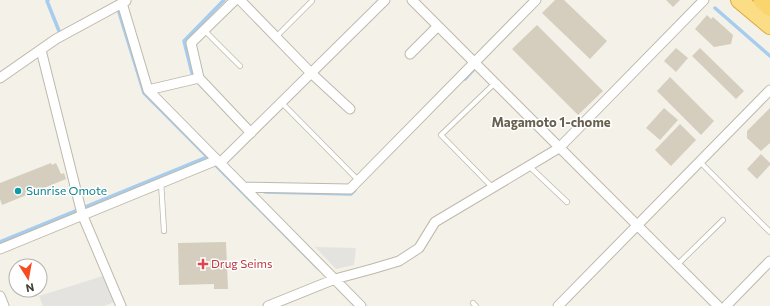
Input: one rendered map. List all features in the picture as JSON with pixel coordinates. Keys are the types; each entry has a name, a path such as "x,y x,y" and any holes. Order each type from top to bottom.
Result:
{"highway":[{"path":"739,0 770,26"},
{"path":"762,0 770,7"}],"street":[{"path":"235,0 191,43 199,78 251,133"},
{"path":"240,0 311,73 350,109"},
{"path":"0,249 161,182 219,161 251,133 385,0"},
{"path":"412,0 718,306"},
{"path":"244,187 350,189 536,0"},
{"path":"268,306 335,279 372,270 399,261 419,248 435,222 559,148 704,0"},
{"path":"0,78 56,39 119,2 148,90 361,306"},
{"path":"410,54 438,26"},
{"path":"41,50 82,214 121,306"},
{"path":"148,90 199,78"},
{"path":"558,306 770,90"},
{"path":"726,306 770,261"},
{"path":"0,296 4,306"}],"lane":[{"path":"276,37 312,1"},
{"path":"204,30 240,66"},
{"path":"493,188 441,135 495,84"},
{"path":"282,102 358,180"},
{"path":"700,162 770,232"},
{"path":"529,166 567,202"},
{"path":"161,182 164,230"},
{"path":"677,265 723,220"}],"shaded area":[{"path":"315,247 356,248 354,265 336,269"},
{"path":"103,276 114,302 104,306 43,306 40,298 48,298 48,293"}],"building":[{"path":"555,0 564,0 607,41 590,59 542,13"},
{"path":"666,0 680,0 673,7"},
{"path":"707,15 711,19 713,17 733,35 731,44 714,47 695,29"},
{"path":"537,25 603,91 578,115 512,49"},
{"path":"676,48 688,58 676,72 664,61"},
{"path":"700,48 744,91 736,99 692,56"},
{"path":"670,77 714,121 701,135 657,91"},
{"path":"664,108 678,120 660,140 646,128"},
{"path":"770,108 770,143 761,151 747,138 747,131"},
{"path":"680,124 696,140 671,166 655,150"},
{"path":"761,154 770,163 770,165 757,179 747,169"},
{"name":"Sunrise Omote","path":"51,163 52,165 56,163 61,174 64,173 66,179 2,205 0,199 0,183"},
{"name":"Drug Seims","path":"226,242 228,289 214,289 214,284 179,285 178,243"}],"waterway":[{"path":"48,0 47,1 59,31"},
{"path":"192,73 184,41 224,0"},
{"path":"715,8 770,56"},
{"path":"118,9 144,93 318,268"},
{"path":"465,79 475,68"},
{"path":"0,242 207,157"},
{"path":"265,192 351,194 355,190"}],"place":[{"name":"Sunrise Omote","path":"18,191"},
{"name":"Drug Seims","path":"203,264"}],"district":[{"name":"Magamoto 1-chome","path":"551,122"}]}
